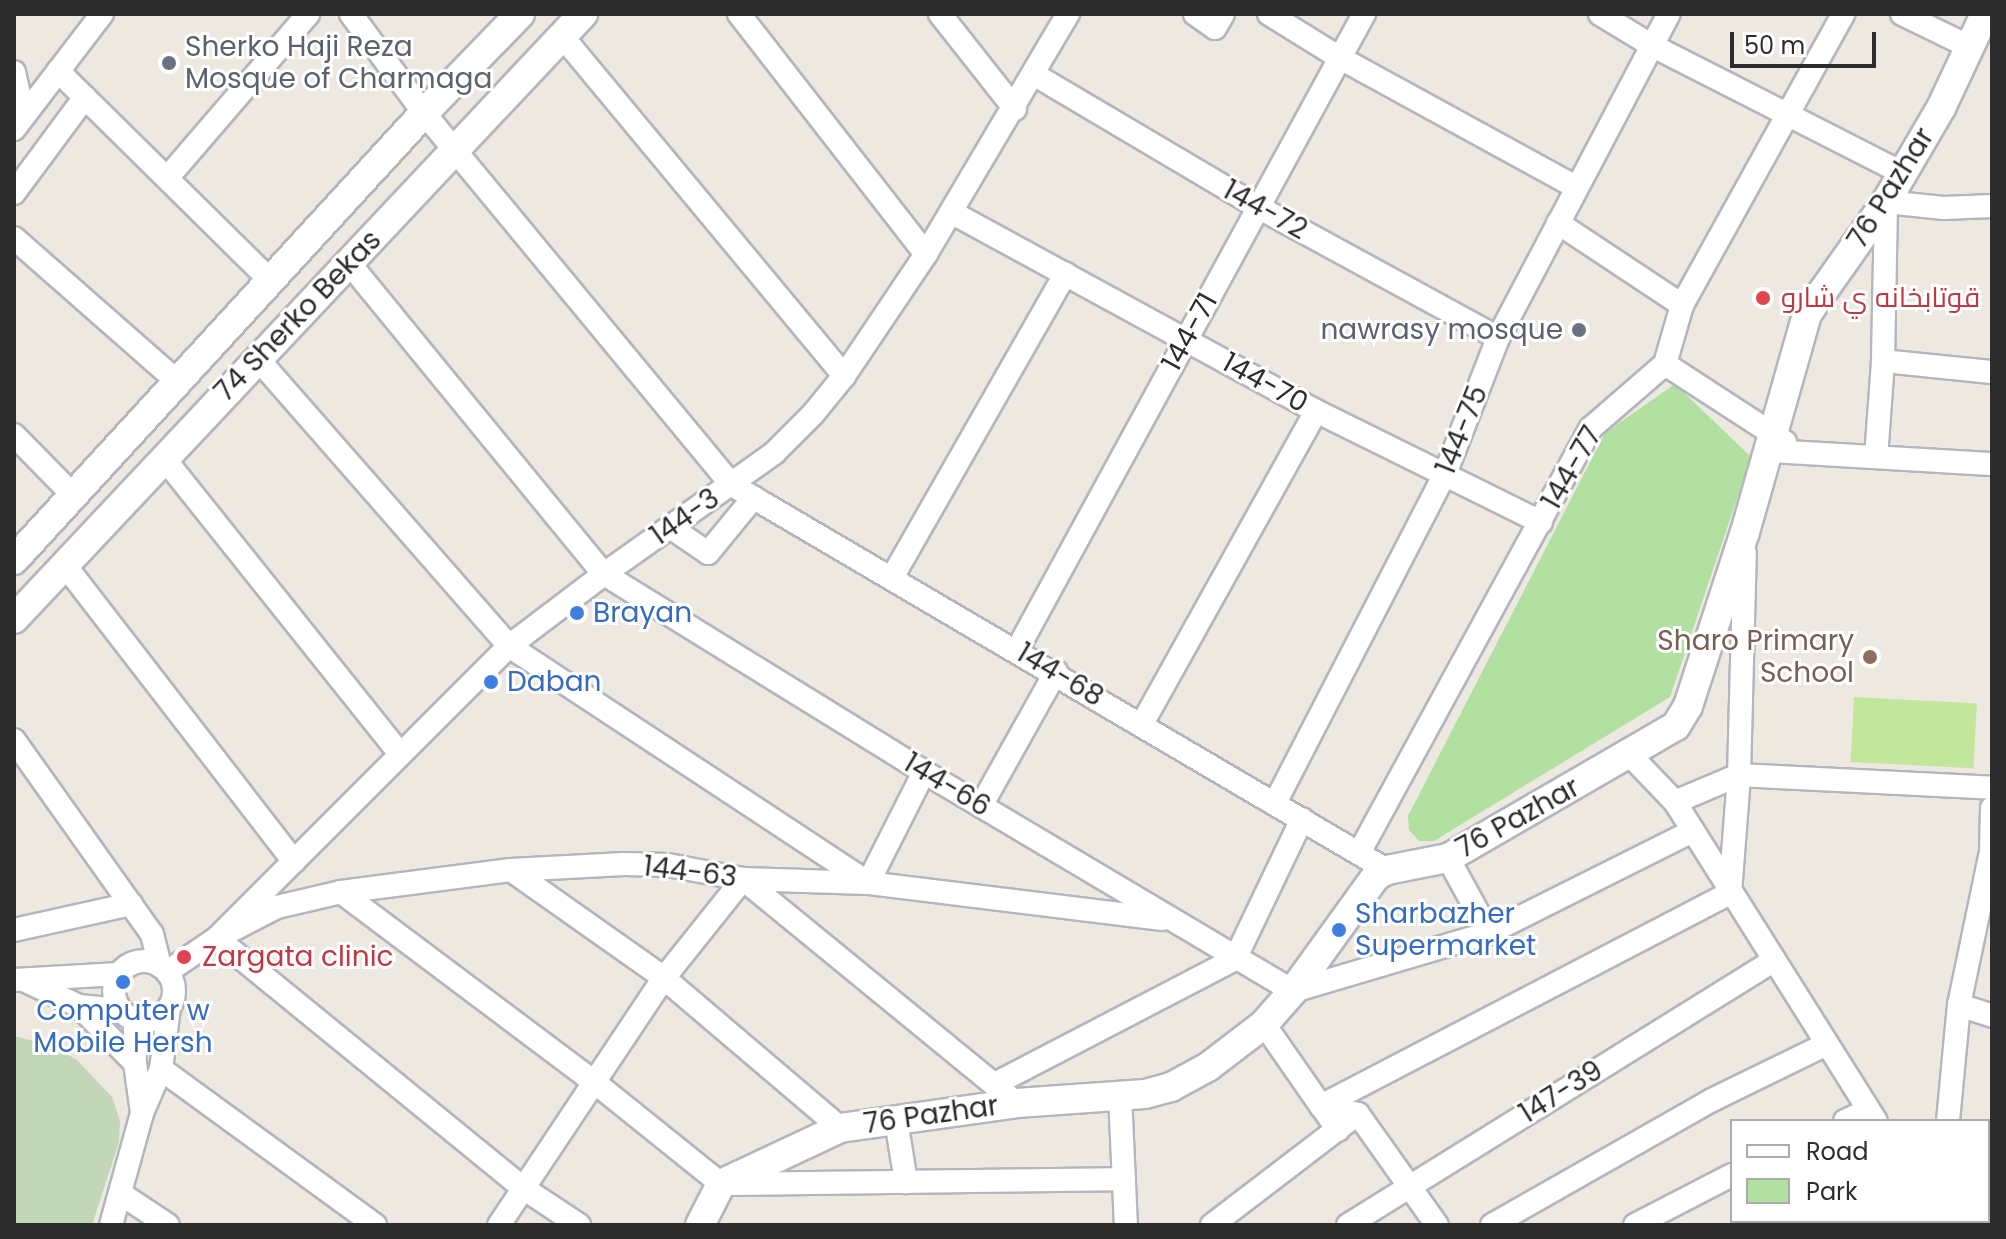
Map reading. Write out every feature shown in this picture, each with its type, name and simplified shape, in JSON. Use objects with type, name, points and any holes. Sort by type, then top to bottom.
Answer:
[{"type":"street","points":[[19,122],[102,14]]},
{"type":"street","points":[[168,177],[308,14]]},
{"type":"street","points":[[351,14],[424,113],[732,485]]},
{"type":"street","name":"74 Sherko Bekas","points":[[14,560],[424,113],[520,14]]},
{"type":"street","name":"74 Sherko Bekas","points":[[14,619],[163,457],[583,14]]},
{"type":"street","points":[[739,14],[926,254]]},
{"type":"street","points":[[940,14],[1015,109]]},
{"type":"street","name":"144-3","points":[[168,984],[509,646],[774,453],[813,414],[844,376],[926,254],[1015,109],[1068,14]]},
{"type":"street","points":[[1195,14],[1219,21]]},
{"type":"street","points":[[1269,14],[1340,58],[1576,187]]},
{"type":"street","name":"144-71","points":[[1017,650],[1364,14]]},
{"type":"street","points":[[1600,14],[1651,45],[1902,173]]},
{"type":"street","name":"144-75","points":[[1275,803],[1445,474],[1498,338],[1669,14]]},
{"type":"street","points":[[1843,14],[1682,305],[1665,364],[1772,443],[1802,453],[1992,464]]},
{"type":"street","points":[[1902,14],[1970,47]]},
{"type":"street","name":"76 Pazhar","points":[[721,1184],[840,1128],[1017,1103],[1120,1095],[1171,1087],[1208,1067],[1264,1024],[1293,991],[1364,889],[1387,870],[1448,858],[1669,732],[1688,706],[1745,532],[1807,314],[1886,202],[1941,108],[1985,14]]},
{"type":"street","points":[[562,36],[844,376]]},
{"type":"street","points":[[58,71],[272,282]]},
{"type":"street","points":[[14,72],[19,122]]},
{"type":"street","name":"144-72","points":[[1035,75],[1258,207],[1498,338]]},
{"type":"street","points":[[14,193],[85,97]]},
{"type":"street","points":[[1876,457],[1883,361],[1886,202],[1944,208],[1992,206]]},
{"type":"street","name":"144-70","points":[[951,212],[1316,411],[1541,522]]},
{"type":"street","points":[[1558,223],[1682,305]]},
{"type":"street","points":[[14,238],[179,383]]},
{"type":"street","name":"144-66","points":[[349,263],[604,574],[924,772],[1293,991]]},
{"type":"street","points":[[893,576],[1065,274]]},
{"type":"street","points":[[257,358],[509,646],[868,883],[924,772]]},
{"type":"street","points":[[1883,361],[1992,372]]},
{"type":"street","name":"144-77","points":[[1359,853],[1591,428],[1665,364]]},
{"type":"street","points":[[1142,724],[1316,411]]},
{"type":"street","points":[[14,435],[74,496]]},
{"type":"street","points":[[163,457],[399,753]]},
{"type":"street","name":"144-68","points":[[732,485],[893,576],[1387,870]]},
{"type":"street","points":[[670,527],[708,553],[754,497]]},
{"type":"street","points":[[1730,893],[1739,775],[1745,532]]},
{"type":"street","points":[[64,564],[294,862]]},
{"type":"street","points":[[981,806],[1056,672]]},
{"type":"street","points":[[14,740],[152,934],[168,984],[161,1069],[142,1113],[111,1225]]},
{"type":"street","points":[[1630,755],[1675,802],[1872,1116]]},
{"type":"street","points":[[1675,802],[1739,775],[1992,788]]},
{"type":"street","points":[[1948,1119],[1959,1005],[1991,852],[1992,808]]},
{"type":"street","points":[[995,1084],[1235,959],[1302,819]]},
{"type":"street","points":[[1293,991],[1489,933],[1693,831]]},
{"type":"street","points":[[1448,858],[1489,933]]},
{"type":"street","name":"144-63","points":[[214,941],[277,907],[341,892],[511,870],[668,865],[743,879],[868,883],[1171,920]]},
{"type":"street","points":[[511,870],[664,978],[840,1128]]},
{"type":"street","points":[[499,1225],[664,978],[743,879],[1017,1103]]},
{"type":"street","points":[[341,892],[593,1081],[721,1184],[1124,1179]]},
{"type":"street","points":[[1212,1225],[1340,1111],[1730,893]]},
{"type":"street","points":[[14,930],[131,904]]},
{"type":"street","points":[[214,941],[523,1188],[579,1225]]},
{"type":"street","points":[[142,1113],[128,1015],[113,992],[119,974],[133,963],[142,961],[168,984]]},
{"type":"street","name":"147-39","points":[[1348,1225],[1773,961]]},
{"type":"street","points":[[19,980],[119,974]]},
{"type":"street","points":[[19,980],[79,1006],[154,1019],[168,984]]},
{"type":"street","points":[[1959,1005],[1992,1016]]},
{"type":"street","points":[[79,1006],[135,1063]]},
{"type":"street","points":[[1264,1024],[1410,1186],[1437,1225]]},
{"type":"street","points":[[1492,1225],[1712,1100],[1827,1044]]},
{"type":"street","points":[[161,1069],[375,1225]]},
{"type":"street","points":[[1120,1095],[1126,1225]]},
{"type":"street","points":[[896,1120],[906,1182]]},
{"type":"street","points":[[1635,1225],[1730,1176]]},
{"type":"street","points":[[700,1225],[721,1184]]},
{"type":"street","points":[[121,1194],[168,1225]]},
{"type":"green space","points":[[1675,384],[1751,457],[1670,697],[1434,841],[1419,841],[1409,830],[1408,816],[1605,433]]},
{"type":"green space","points":[[1854,697],[1977,703],[1973,768],[1851,762]]},
{"type":"green space","points":[[14,1036],[53,1046],[77,1060],[112,1097],[120,1121],[119,1142],[92,1225],[14,1225]]},
{"type":"place","name":"Sherko Haji Reza Mosque of Charmaga","points":[[169,63]]},
{"type":"place","name":"قوتابخانه ي شارو","points":[[1763,298]]},
{"type":"place","name":"nawrasy mosque","points":[[1579,330]]},
{"type":"place","name":"Brayan","points":[[577,613]]},
{"type":"place","name":"Sharo Primary School","points":[[1870,657]]},
{"type":"place","name":"Daban","points":[[491,682]]},
{"type":"place","name":"Sharbazher Supermarket","points":[[1339,930]]},
{"type":"place","name":"Zargata clinic","points":[[184,957]]},
{"type":"place","name":"Computer w Mobile Hersh","points":[[123,982]]}]
